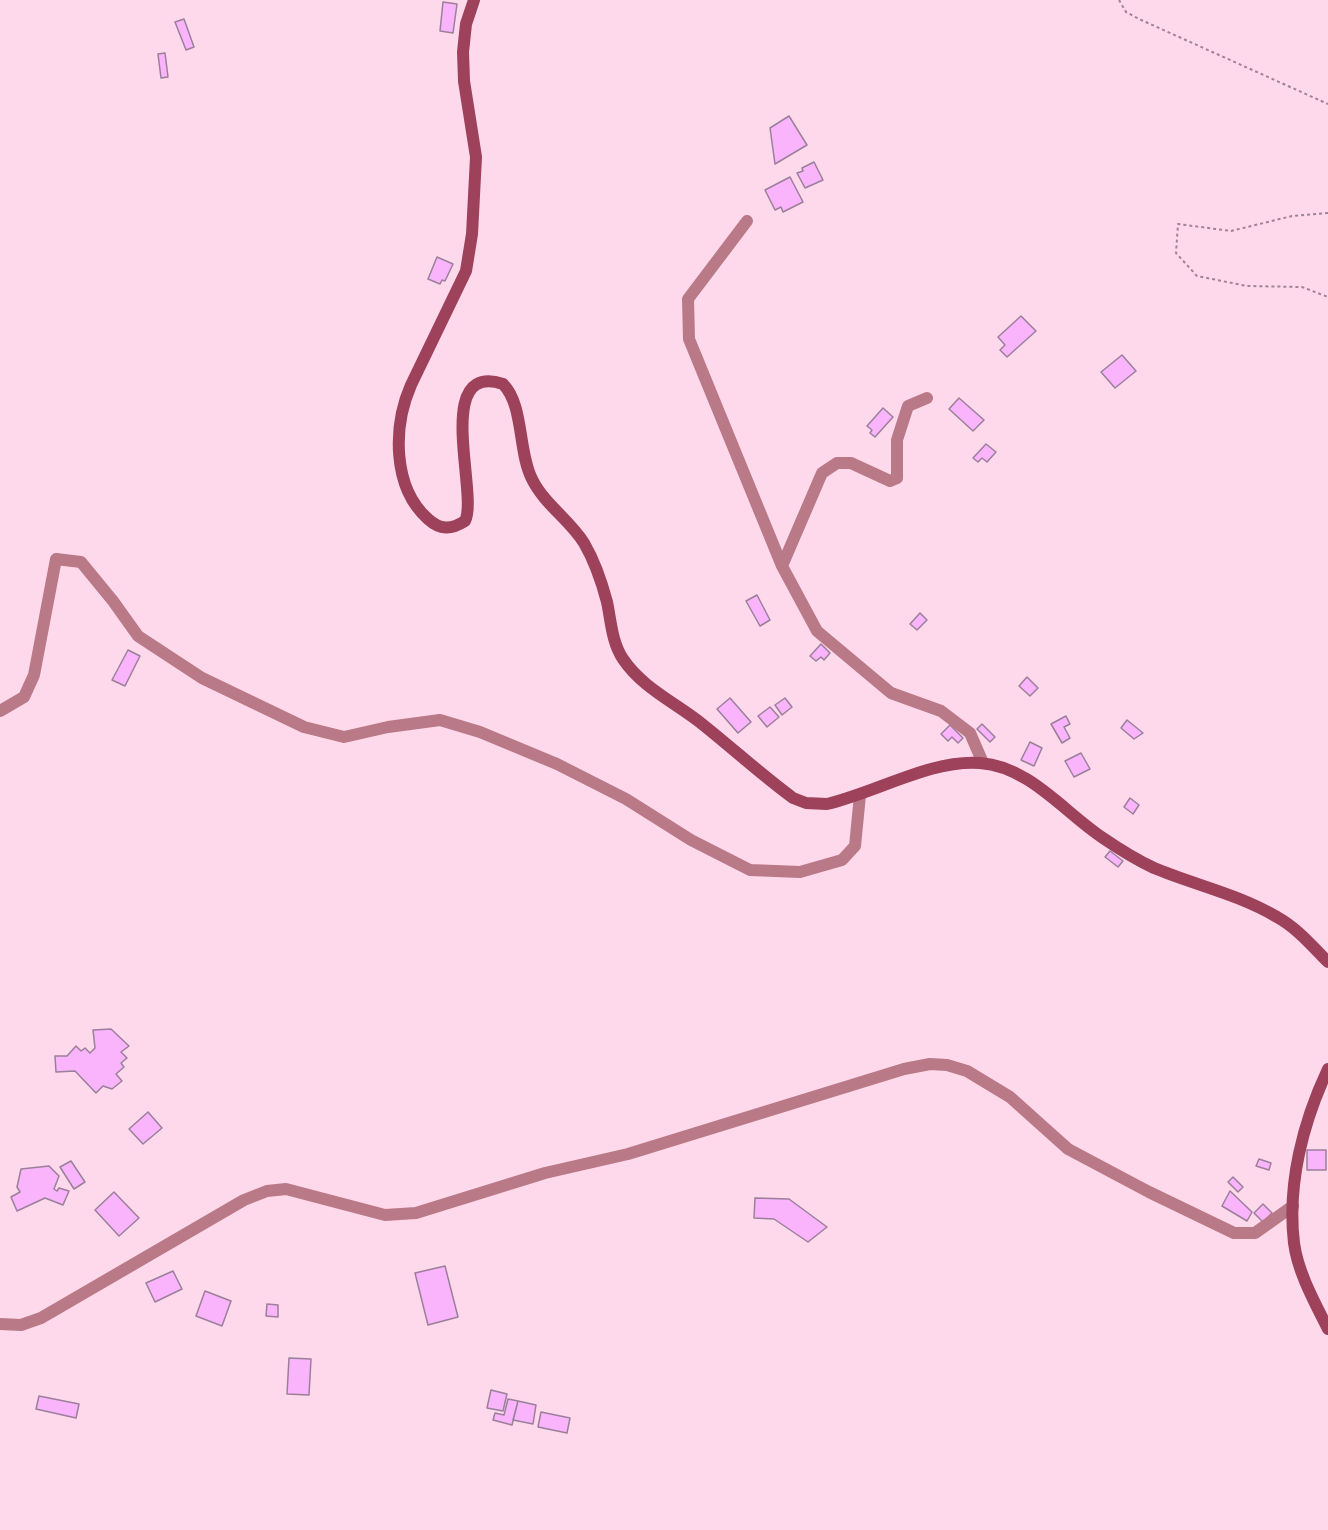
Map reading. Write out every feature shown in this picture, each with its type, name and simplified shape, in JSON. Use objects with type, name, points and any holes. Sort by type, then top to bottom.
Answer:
[{"type":"main road","points":[[474,0],[466,24],[464,52],[464,81],[476,157],[472,234],[466,272],[405,398],[401,417],[400,465],[408,492],[417,507],[434,525],[448,529],[465,521],[468,509],[463,454],[465,404],[470,391],[481,382],[503,384],[516,410],[522,446],[532,479],[582,541],[591,557],[606,601],[612,632],[622,658],[647,685],[700,723],[793,798],[816,805],[860,795],[959,762],[998,766],[1046,792],[1102,837],[1154,867],[1241,898],[1278,917],[1328,962]]},
{"type":"main road","points":[[1328,1069],[1308,1118],[1298,1162],[1293,1206],[1296,1253],[1315,1303],[1328,1329]]},
{"type":"street","points":[[747,221],[688,299],[689,339],[782,566],[817,631],[891,693],[941,711],[970,734],[983,763]]},
{"type":"street","points":[[782,566],[822,473],[837,463],[850,463],[890,481],[897,478],[897,440],[908,406],[927,398]]},
{"type":"street","points":[[0,711],[24,697],[34,675],[56,560],[81,562],[138,636],[202,678],[304,727],[344,737],[388,727],[440,720],[480,732],[557,764],[626,799],[691,840],[750,870],[800,872],[842,860],[855,846],[860,795]]},
{"type":"street","points":[[0,1324],[21,1325],[41,1318],[244,1200],[267,1191],[286,1189],[385,1215],[416,1213],[545,1173],[628,1155],[894,1072],[930,1064],[947,1065],[967,1071],[1010,1097],[1068,1149],[1234,1233],[1255,1233],[1293,1206]]},
{"type":"path","points":[[1119,0],[1126,12],[1138,19],[1328,104]]},
{"type":"path","points":[[1328,213],[1292,216],[1231,231],[1179,224],[1176,253],[1197,276],[1247,286],[1302,287],[1328,297]]},
{"type":"building","points":[[443,2],[457,4],[453,33],[440,31]]},
{"type":"building","points":[[184,19],[194,47],[186,50],[175,22]]},
{"type":"building","points":[[165,53],[168,77],[161,78],[158,54]]},
{"type":"building","points":[[789,116],[807,145],[775,164],[770,128]]},
{"type":"building","points":[[814,162],[823,180],[805,188],[797,173]]},
{"type":"building","points":[[790,177],[803,202],[783,212],[781,207],[775,210],[765,190]]},
{"type":"building","points":[[437,257],[453,264],[445,281],[442,280],[440,284],[428,279]]},
{"type":"building","points":[[1021,316],[1036,331],[1007,357],[1000,350],[1005,345],[998,337]]},
{"type":"building","points":[[1122,355],[1136,371],[1115,388],[1101,372]]},
{"type":"building","points":[[959,398],[984,420],[973,431],[949,409]]},
{"type":"building","points":[[883,408],[893,417],[875,437],[867,426]]},
{"type":"building","points":[[986,444],[996,452],[987,462],[982,458],[978,462],[973,458]]},
{"type":"building","points":[[757,595],[770,620],[760,626],[746,601]]},
{"type":"building","points":[[920,613],[927,620],[917,630],[910,624]]},
{"type":"building","points":[[821,644],[830,653],[824,660],[821,657],[816,661],[810,656]]},
{"type":"building","points":[[128,650],[140,656],[125,686],[112,680]]},
{"type":"building","points":[[1027,677],[1038,688],[1030,696],[1019,686]]},
{"type":"building","points":[[730,698],[751,722],[738,733],[717,709]]},
{"type":"building","points":[[785,698],[792,707],[782,715],[775,705]]},
{"type":"building","points":[[770,707],[779,717],[767,727],[758,716]]},
{"type":"building","points":[[1066,716],[1070,724],[1064,727],[1070,738],[1062,743],[1051,724]]},
{"type":"building","points":[[1127,720],[1143,733],[1134,739],[1121,728]]},
{"type":"building","points":[[982,724],[995,737],[990,742],[977,729]]},
{"type":"building","points":[[950,725],[963,738],[958,743],[952,737],[948,741],[941,734]]},
{"type":"building","points":[[1030,742],[1042,748],[1034,766],[1021,760]]},
{"type":"building","points":[[1081,753],[1090,769],[1074,777],[1065,761]]},
{"type":"building","points":[[1130,798],[1139,805],[1133,814],[1124,807]]},
{"type":"building","points":[[1110,851],[1123,861],[1118,867],[1105,857]]},
{"type":"building","points":[[111,1029],[129,1046],[121,1052],[127,1058],[121,1063],[124,1067],[116,1074],[122,1081],[112,1089],[103,1086],[96,1093],[75,1071],[56,1072],[55,1056],[67,1056],[76,1046],[81,1051],[85,1048],[90,1053],[95,1048],[93,1030]]},
{"type":"building","points":[[148,1112],[162,1128],[143,1144],[129,1129]]},
{"type":"building","points":[[1307,1150],[1326,1150],[1326,1170],[1307,1170]]},
{"type":"building","points":[[1259,1159],[1271,1163],[1269,1170],[1256,1166]]},
{"type":"building","points":[[71,1161],[85,1182],[74,1189],[60,1167]]},
{"type":"building","points":[[49,1166],[59,1176],[54,1189],[69,1191],[63,1205],[45,1198],[17,1211],[11,1197],[20,1192],[17,1187],[21,1169]]},
{"type":"building","points":[[1233,1177],[1243,1187],[1238,1192],[1228,1182]]},
{"type":"building","points":[[1230,1191],[1252,1212],[1247,1221],[1222,1206]]},
{"type":"building","points":[[114,1192],[139,1218],[119,1236],[95,1210]]},
{"type":"building","points":[[755,1198],[789,1199],[827,1227],[808,1242],[774,1219],[754,1218]]},
{"type":"building","points":[[1263,1204],[1272,1213],[1263,1222],[1254,1213]]},
{"type":"building","points":[[445,1266],[458,1317],[428,1325],[415,1273]]},
{"type":"building","points":[[173,1271],[182,1289],[155,1302],[146,1283]]},
{"type":"building","points":[[205,1291],[231,1301],[222,1326],[196,1316]]},
{"type":"building","points":[[267,1304],[278,1305],[278,1317],[266,1316]]},
{"type":"building","points":[[289,1358],[311,1359],[309,1395],[287,1394]]},
{"type":"building","points":[[491,1390],[507,1394],[503,1411],[487,1408]]},
{"type":"building","points":[[39,1396],[79,1404],[76,1418],[36,1409]]},
{"type":"building","points":[[508,1399],[518,1401],[512,1425],[493,1420],[495,1413],[504,1415]]},
{"type":"building","points":[[518,1401],[536,1405],[533,1424],[513,1420]]},
{"type":"building","points":[[541,1412],[570,1418],[567,1433],[538,1427]]}]
